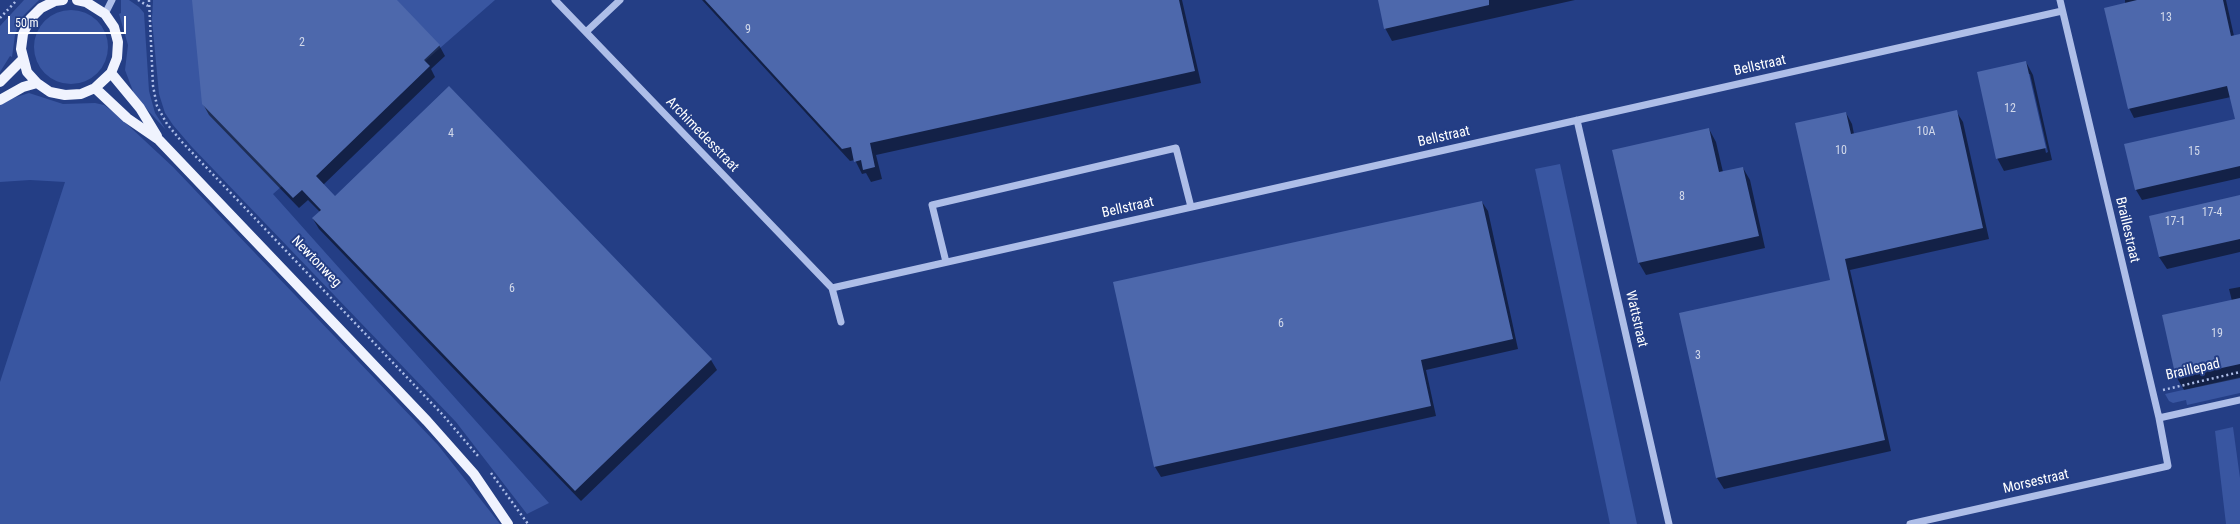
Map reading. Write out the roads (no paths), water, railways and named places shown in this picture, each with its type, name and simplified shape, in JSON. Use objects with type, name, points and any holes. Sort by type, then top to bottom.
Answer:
[{"type":"main road","points":[[63,0],[55,1],[41,8],[30,19],[23,34],[21,49],[28,72],[37,83],[50,92],[65,96],[81,94],[95,88],[111,73],[117,58],[118,42],[114,28],[105,14],[83,1]]},
{"type":"main road","points":[[0,82],[23,59]]},
{"type":"main road","name":"Newtonweg","points":[[111,73],[140,108],[159,140]]},
{"type":"main road","points":[[0,100],[23,87],[37,83]]},
{"type":"main road","name":"Newtonweg","points":[[95,88],[128,118],[159,140],[427,421],[474,474],[508,524]]},
{"type":"street","points":[[105,14],[112,0]]},
{"type":"street","name":"Archimedesstraat","points":[[555,0],[832,288]]},
{"type":"street","points":[[586,32],[620,0]]},
{"type":"street","name":"Braillestraat","points":[[2060,0],[2159,418],[2168,466]]},
{"type":"street","name":"Bellstraat","points":[[832,288],[2062,11]]},
{"type":"street","name":"Wattstraat","points":[[1577,120],[1669,524]]},
{"type":"street","points":[[946,262],[932,205],[1176,148],[1191,207]]},
{"type":"street","points":[[832,288],[841,322]]},
{"type":"street","points":[[2159,418],[2240,400]]},
{"type":"street","name":"Morsestraat","points":[[1910,524],[2168,466]]}]
